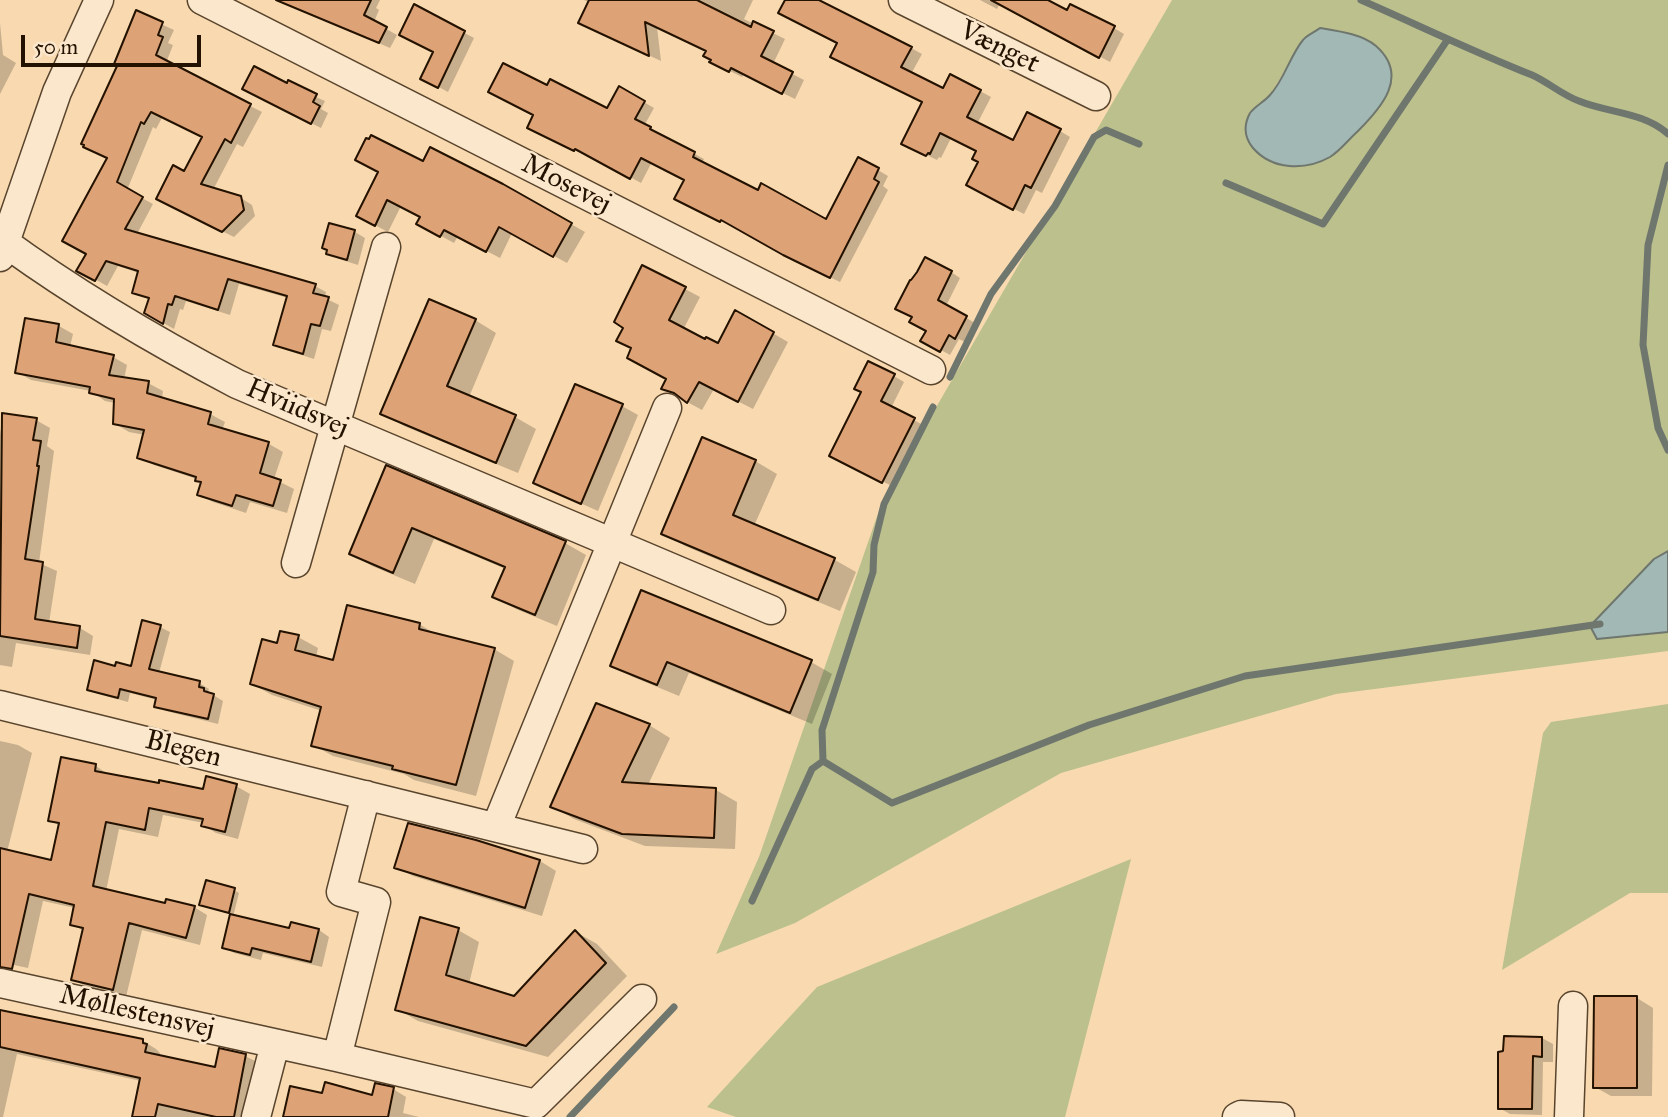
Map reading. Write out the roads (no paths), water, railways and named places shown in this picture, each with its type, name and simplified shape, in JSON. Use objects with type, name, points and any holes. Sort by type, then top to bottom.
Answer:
[{"type":"street","points":[[1,246],[57,92],[99,0]]},
{"type":"street","name":"Mosevej","points":[[202,0],[931,370]]},
{"type":"street","name":"Vænget","points":[[903,0],[1096,96]]},
{"type":"street","name":"Hviidsvej","points":[[1,246],[172,350],[237,384],[771,610]]},
{"type":"street","points":[[296,564],[386,247]]},
{"type":"street","points":[[496,827],[667,408]]},
{"type":"street","name":"Blegen","points":[[0,705],[583,849]]},
{"type":"street","points":[[337,1057],[376,902],[341,892],[366,795]]},
{"type":"street","name":"Møllestensvej","points":[[0,983],[536,1104],[642,999]]},
{"type":"street","points":[[1569,1117],[1573,1006]]},
{"type":"street","points":[[256,1117],[275,1044]]},
{"type":"street","points":[[1237,1117],[1280,1117]]},
{"type":"water","points":[[1320,28],[1357,36],[1376,46],[1386,57],[1391,69],[1388,91],[1367,122],[1330,157],[1300,166],[1270,161],[1253,148],[1248,140],[1246,122],[1250,113],[1275,89],[1303,40]]},
{"type":"water","points":[[1668,551],[1668,632],[1597,639],[1590,626],[1654,559]]},
{"type":"waterway","points":[[1361,0],[1532,75],[1573,98],[1648,121],[1668,134]]},
{"type":"waterway","points":[[1226,183],[1323,224],[1448,39]]},
{"type":"waterway","points":[[950,377],[991,294],[1055,206],[1094,137],[1106,130],[1139,144]]},
{"type":"waterway","points":[[1668,165],[1648,245],[1643,345],[1658,428],[1668,450]]},
{"type":"waterway","points":[[933,407],[884,504],[874,545],[873,572],[822,730],[823,761],[892,803],[1089,725],[1245,676],[1600,624]]},
{"type":"waterway","points":[[752,901],[812,769],[823,761]]},
{"type":"waterway","points":[[570,1117],[674,1007]]}]
